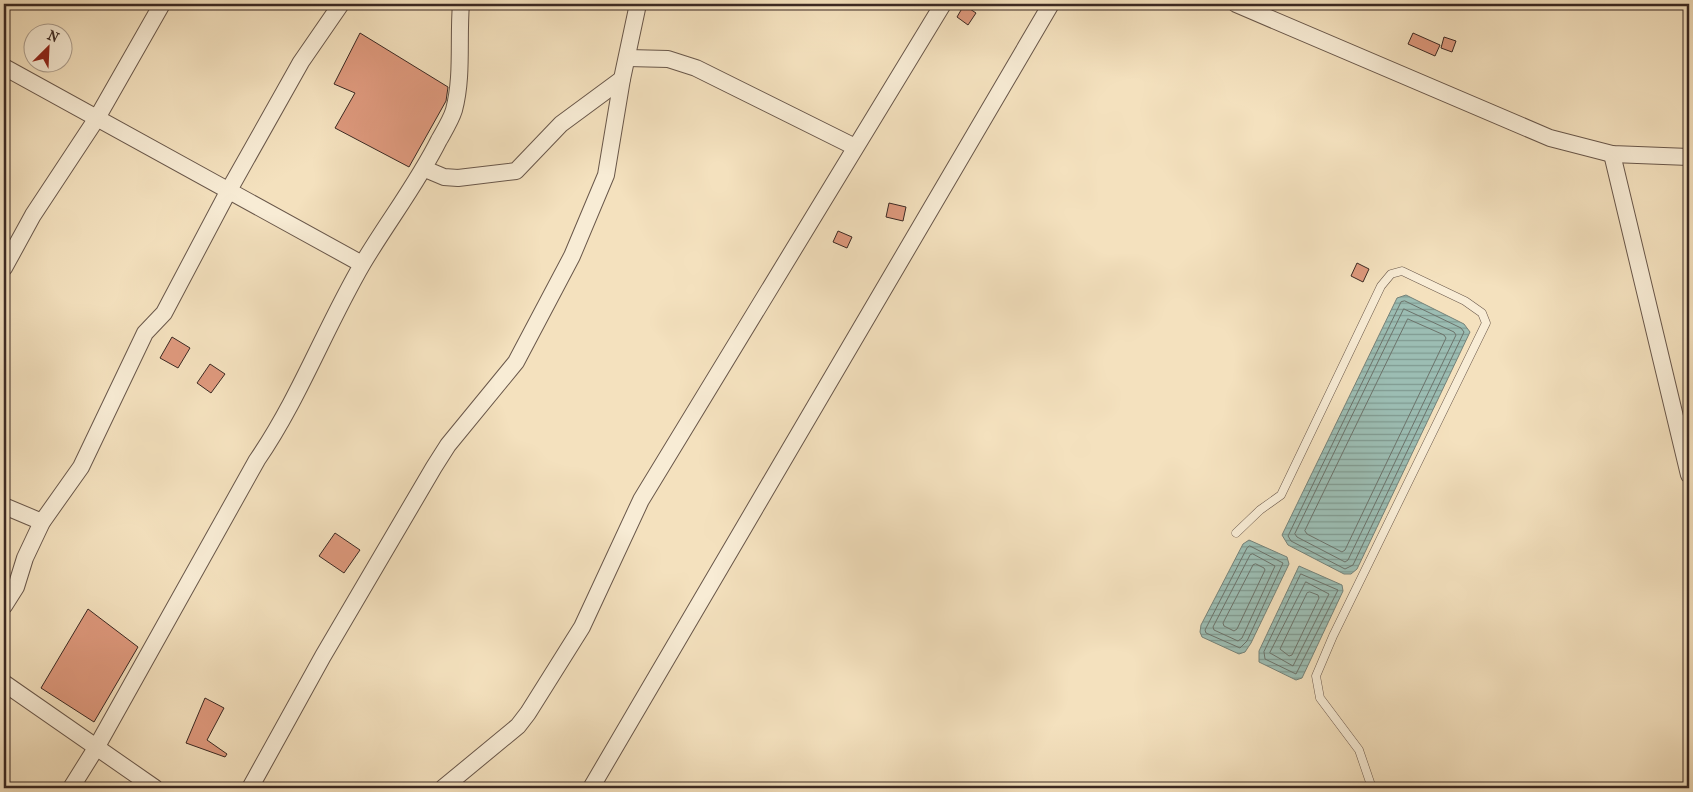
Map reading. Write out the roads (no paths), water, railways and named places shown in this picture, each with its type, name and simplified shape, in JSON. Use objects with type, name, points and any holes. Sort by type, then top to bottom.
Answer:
[{"type":"street","points":[[4,268],[33,215],[97,118],[162,4]]},
{"type":"street","points":[[4,606],[16,587],[25,558],[42,522],[82,467],[145,334],[164,313],[229,190],[301,62],[341,4]]},
{"type":"street","points":[[72,788],[257,460],[277,431],[340,303],[362,264],[425,169],[454,112],[459,85],[458,37],[462,4]]},
{"type":"street","points":[[250,788],[323,656],[434,467],[448,446],[522,352],[572,256],[606,175],[622,79],[638,4]]},
{"type":"street","points":[[443,788],[518,726],[528,713],[582,627],[641,500],[941,4]]},
{"type":"street","points":[[591,788],[1051,4]]},
{"type":"street","points":[[1236,4],[1550,138],[1612,154],[1689,157]]},
{"type":"street","points":[[628,58],[668,59],[696,68],[855,147]]},
{"type":"street","points":[[4,67],[362,264]]},
{"type":"street","points":[[425,169],[444,177],[458,178],[516,171],[561,124],[622,79]]},
{"type":"street","points":[[1612,154],[1689,475]]},
{"type":"street","points":[[4,506],[42,522]]},
{"type":"street","points":[[4,683],[155,788]]},
{"type":"lane","points":[[1236,533],[1260,510],[1281,495],[1381,286],[1391,274],[1402,271],[1465,301],[1482,313],[1486,323],[1333,636],[1316,676],[1320,698],[1359,750],[1372,788]]},
{"type":"water","points":[[1406,295],[1464,324],[1470,332],[1357,569],[1351,574],[1344,574],[1288,545],[1282,535],[1397,298]]},
{"type":"water","points":[[1249,540],[1287,557],[1289,564],[1251,643],[1245,652],[1239,654],[1202,637],[1200,632],[1201,625],[1243,544]]},
{"type":"water","points":[[1299,566],[1342,585],[1343,591],[1302,678],[1296,680],[1259,662],[1259,651]]}]
